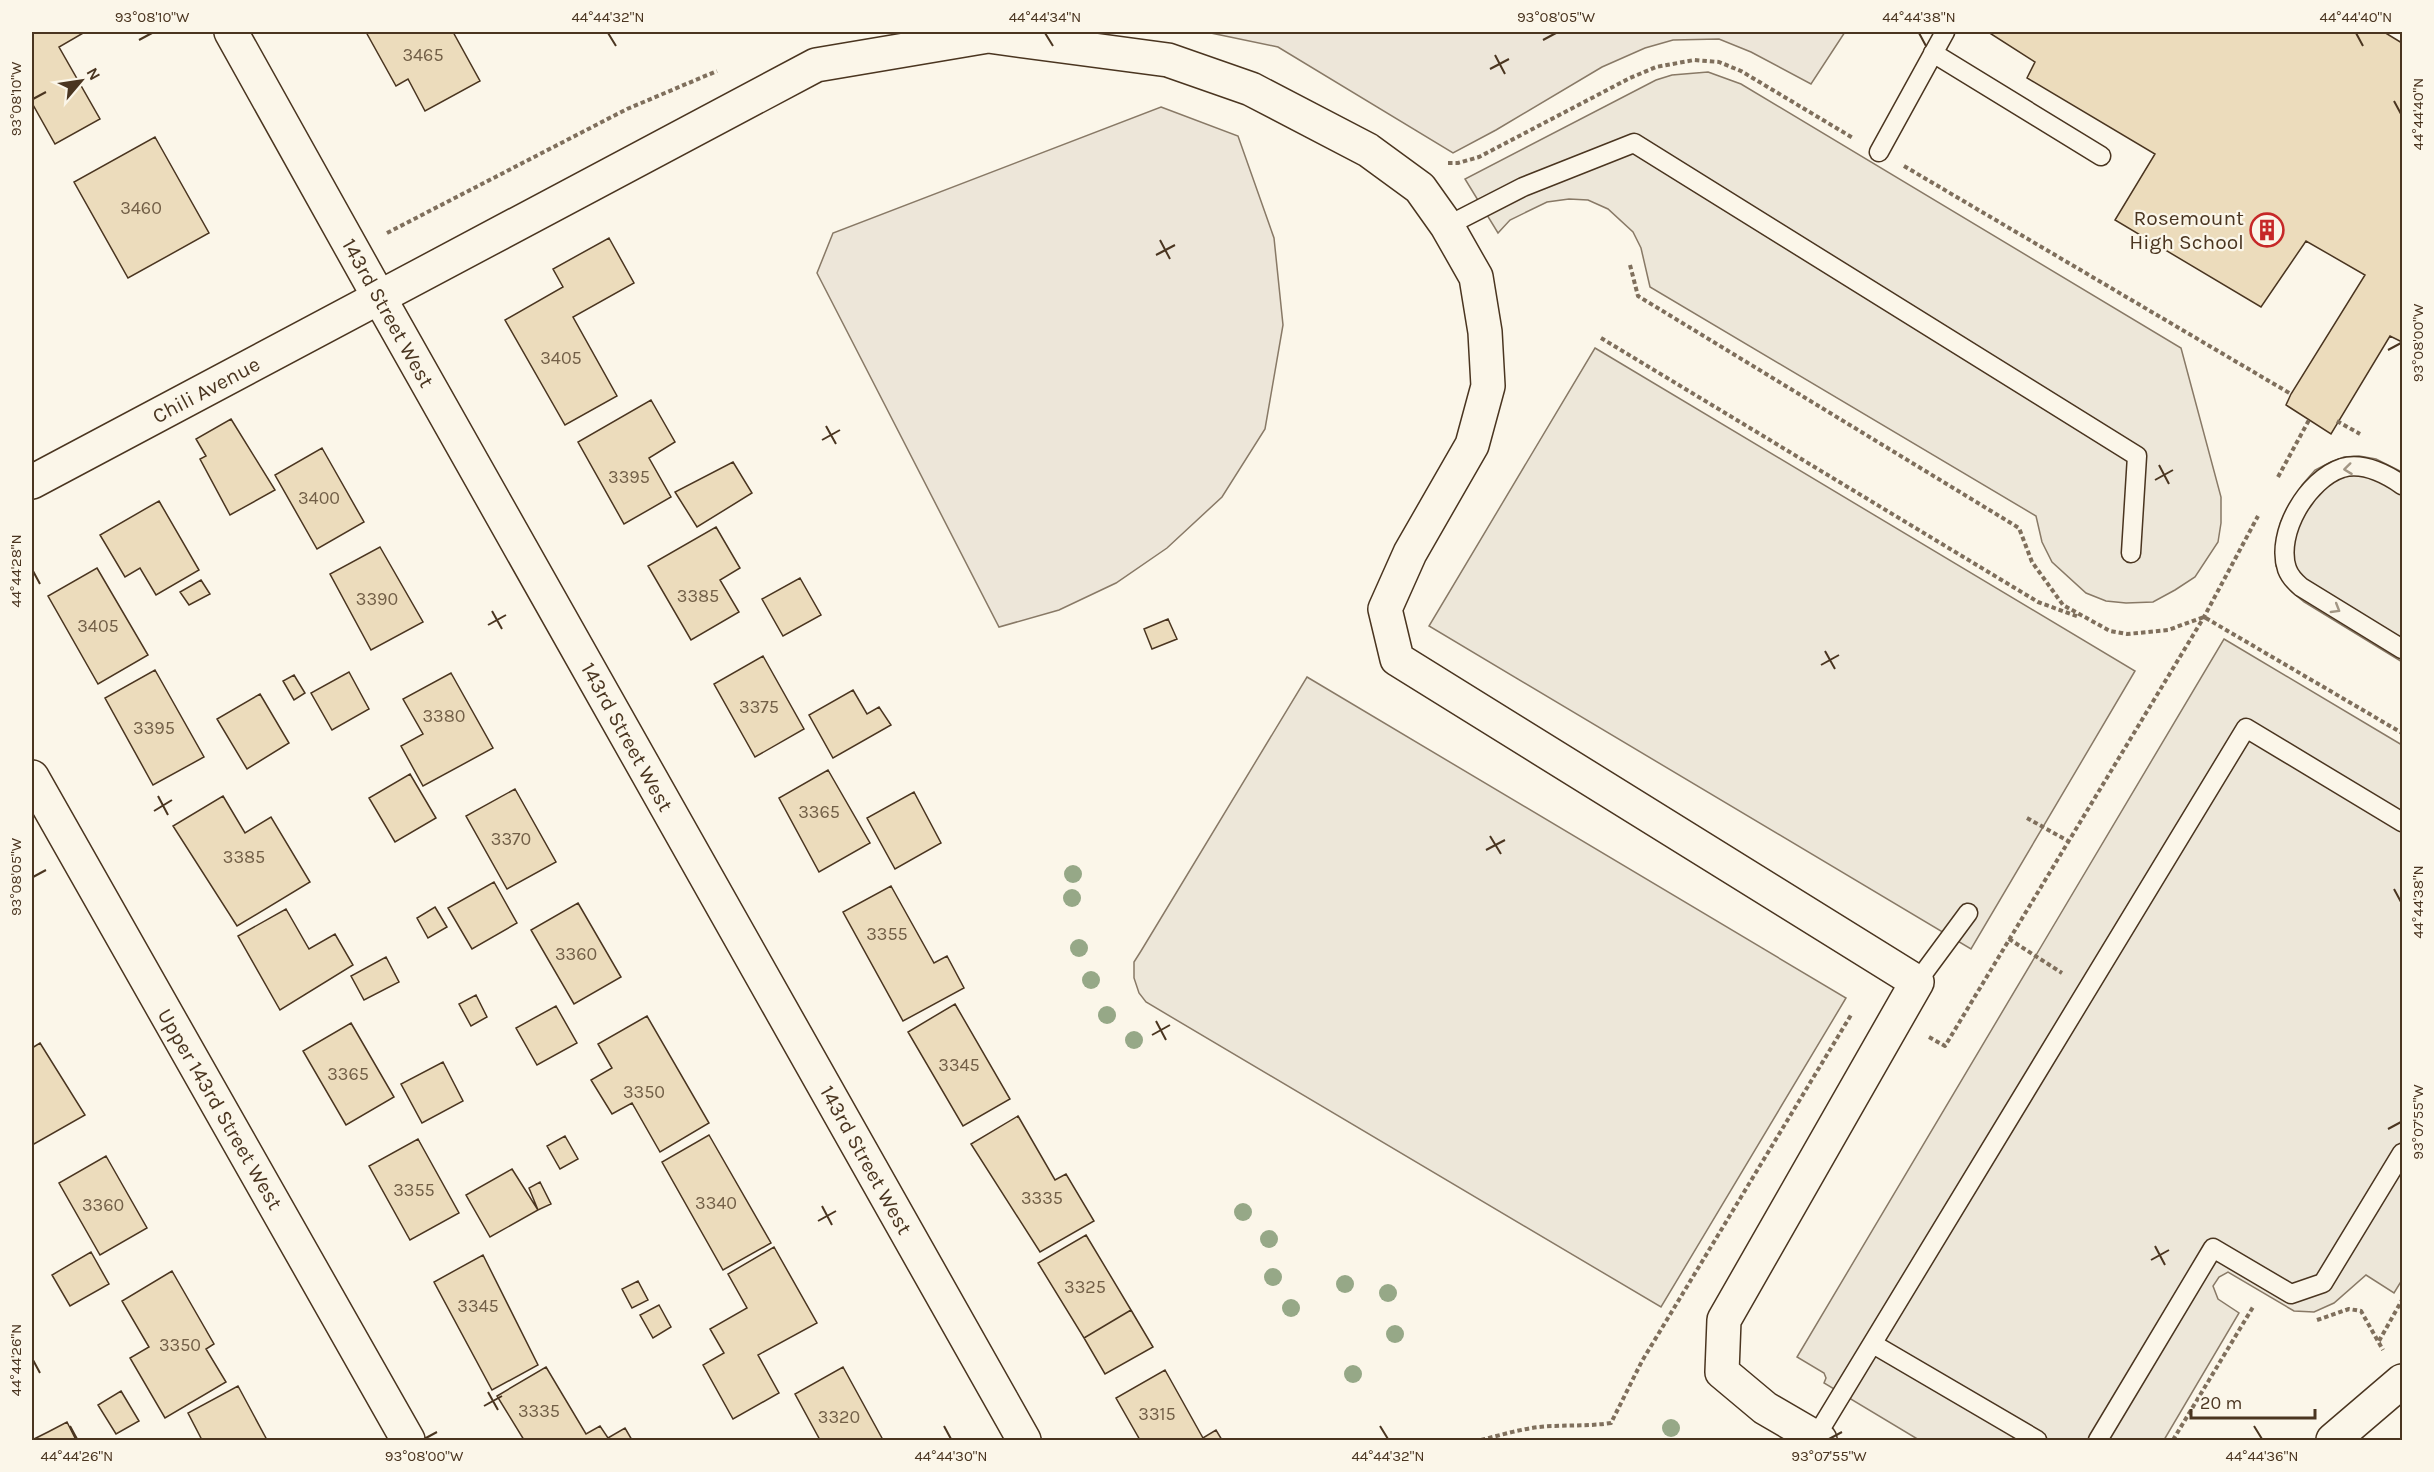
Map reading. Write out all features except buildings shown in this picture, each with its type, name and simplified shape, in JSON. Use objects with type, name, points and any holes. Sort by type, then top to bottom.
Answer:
[{"type":"street","name":"143rd Street West","points":[[231,32],[1024,1440]]},
{"type":"street","name":"Chili Avenue","points":[[32,482],[380,299],[816,65],[988,36],[1168,60],[1251,89],[1368,150],[1420,188],[1447,226],[1476,277],[1485,332],[1488,386],[1472,445],[1410,553],[1385,609],[1397,659],[1917,982]]},
{"type":"street","name":"Upper 143rd Street West","points":[[32,777],[408,1440]]},
{"type":"street","points":[[1818,1439],[1765,1408],[1722,1372],[1724,1320],[1917,982]]},
{"type":"street","points":[[2334,1440],[2394,1368]]},
{"type":"lane","points":[[1879,152],[1945,32]]},
{"type":"lane","points":[[1933,53],[2101,156]]},
{"type":"lane","points":[[1447,226],[1523,187],[1634,143],[2137,456],[2131,553]]},
{"type":"lane","points":[[2403,485],[2378,471],[2366,468],[2344,467],[2327,474],[2300,506],[2289,530],[2285,549],[2287,570],[2301,587],[2403,649]]},
{"type":"lane","points":[[1818,1439],[1873,1344],[2246,728],[2403,822]]},
{"type":"lane","points":[[1917,982],[1968,913]]},
{"type":"lane","points":[[2098,1440],[2213,1248],[2291,1294],[2323,1283],[2403,1153]]},
{"type":"lane","points":[[1873,1344],[2037,1440]]},
{"type":"path","points":[[1441,159],[1446,163],[1458,163],[1479,158],[1630,78],[1656,67],[1694,60],[1719,62],[1741,71],[2291,394]]},
{"type":"path","points":[[378,237],[627,109],[719,71]]},
{"type":"path","points":[[1630,265],[1638,296],[2019,528],[2032,562],[2063,605],[2110,631],[2127,634],[2168,630],[2204,617]]},
{"type":"path","points":[[1601,338],[2038,602],[2088,620]]},
{"type":"path","points":[[2276,481],[2309,420]]},
{"type":"path","points":[[1481,1440],[1521,1430],[1554,1426],[1586,1427],[1611,1423],[1642,1361],[1862,996],[1945,1046],[2204,617],[2260,512]]},
{"type":"path","points":[[2204,617],[2403,733]]},
{"type":"path","points":[[2027,818],[2068,841]]},
{"type":"path","points":[[2009,939],[2088,990]]},
{"type":"path","points":[[2379,1342],[2403,1299]]},
{"type":"path","points":[[2173,1440],[2254,1306],[2263,1310]]},
{"type":"path","points":[[2313,1321],[2349,1309],[2361,1311],[2394,1368]]},
{"type":"shaded area","points":[[1206,32],[1845,32],[1811,84],[1751,52],[1719,39],[1673,40],[1645,48],[1602,67],[1453,153],[1278,47]]},
{"type":"shaded area","points":[[1708,72],[1741,84],[2181,348],[2221,497],[2218,542],[2195,577],[2153,602],[2106,601],[2086,593],[2052,562],[2042,542],[2036,516],[1650,287],[1641,248],[1633,232],[1608,209],[1588,200],[1569,199],[1547,202],[1510,220],[1498,233],[1465,179],[1656,80],[1672,75]]},
{"type":"shaded area","points":[[1161,107],[1238,136],[1274,238],[1283,325],[1265,429],[1222,497],[1167,548],[1116,583],[1059,610],[999,627],[817,273],[833,233]]},
{"type":"shaded area","points":[[1595,348],[2135,671],[1971,949],[1429,626]]},
{"type":"shaded area","points":[[2359,456],[2376,459],[2402,472],[2402,662],[2304,602],[2292,592],[2276,566],[2277,538],[2281,521],[2302,485],[2315,470],[2344,457]]},
{"type":"shaded area","points":[[2224,639],[2402,745],[2402,1280],[2394,1293],[2366,1275],[2334,1303],[2314,1312],[2294,1311],[2228,1272],[2219,1277],[2213,1286],[2218,1299],[2239,1313],[2164,1440],[1919,1440],[1824,1383],[1826,1378],[1824,1373],[1797,1357]]},
{"type":"shaded area","points":[[1307,677],[1846,998],[1661,1307],[1146,1002],[1139,993],[1134,978],[1134,962]]},
{"type":"place","name":"Rosemount High School","points":[[2267,230]]}]
